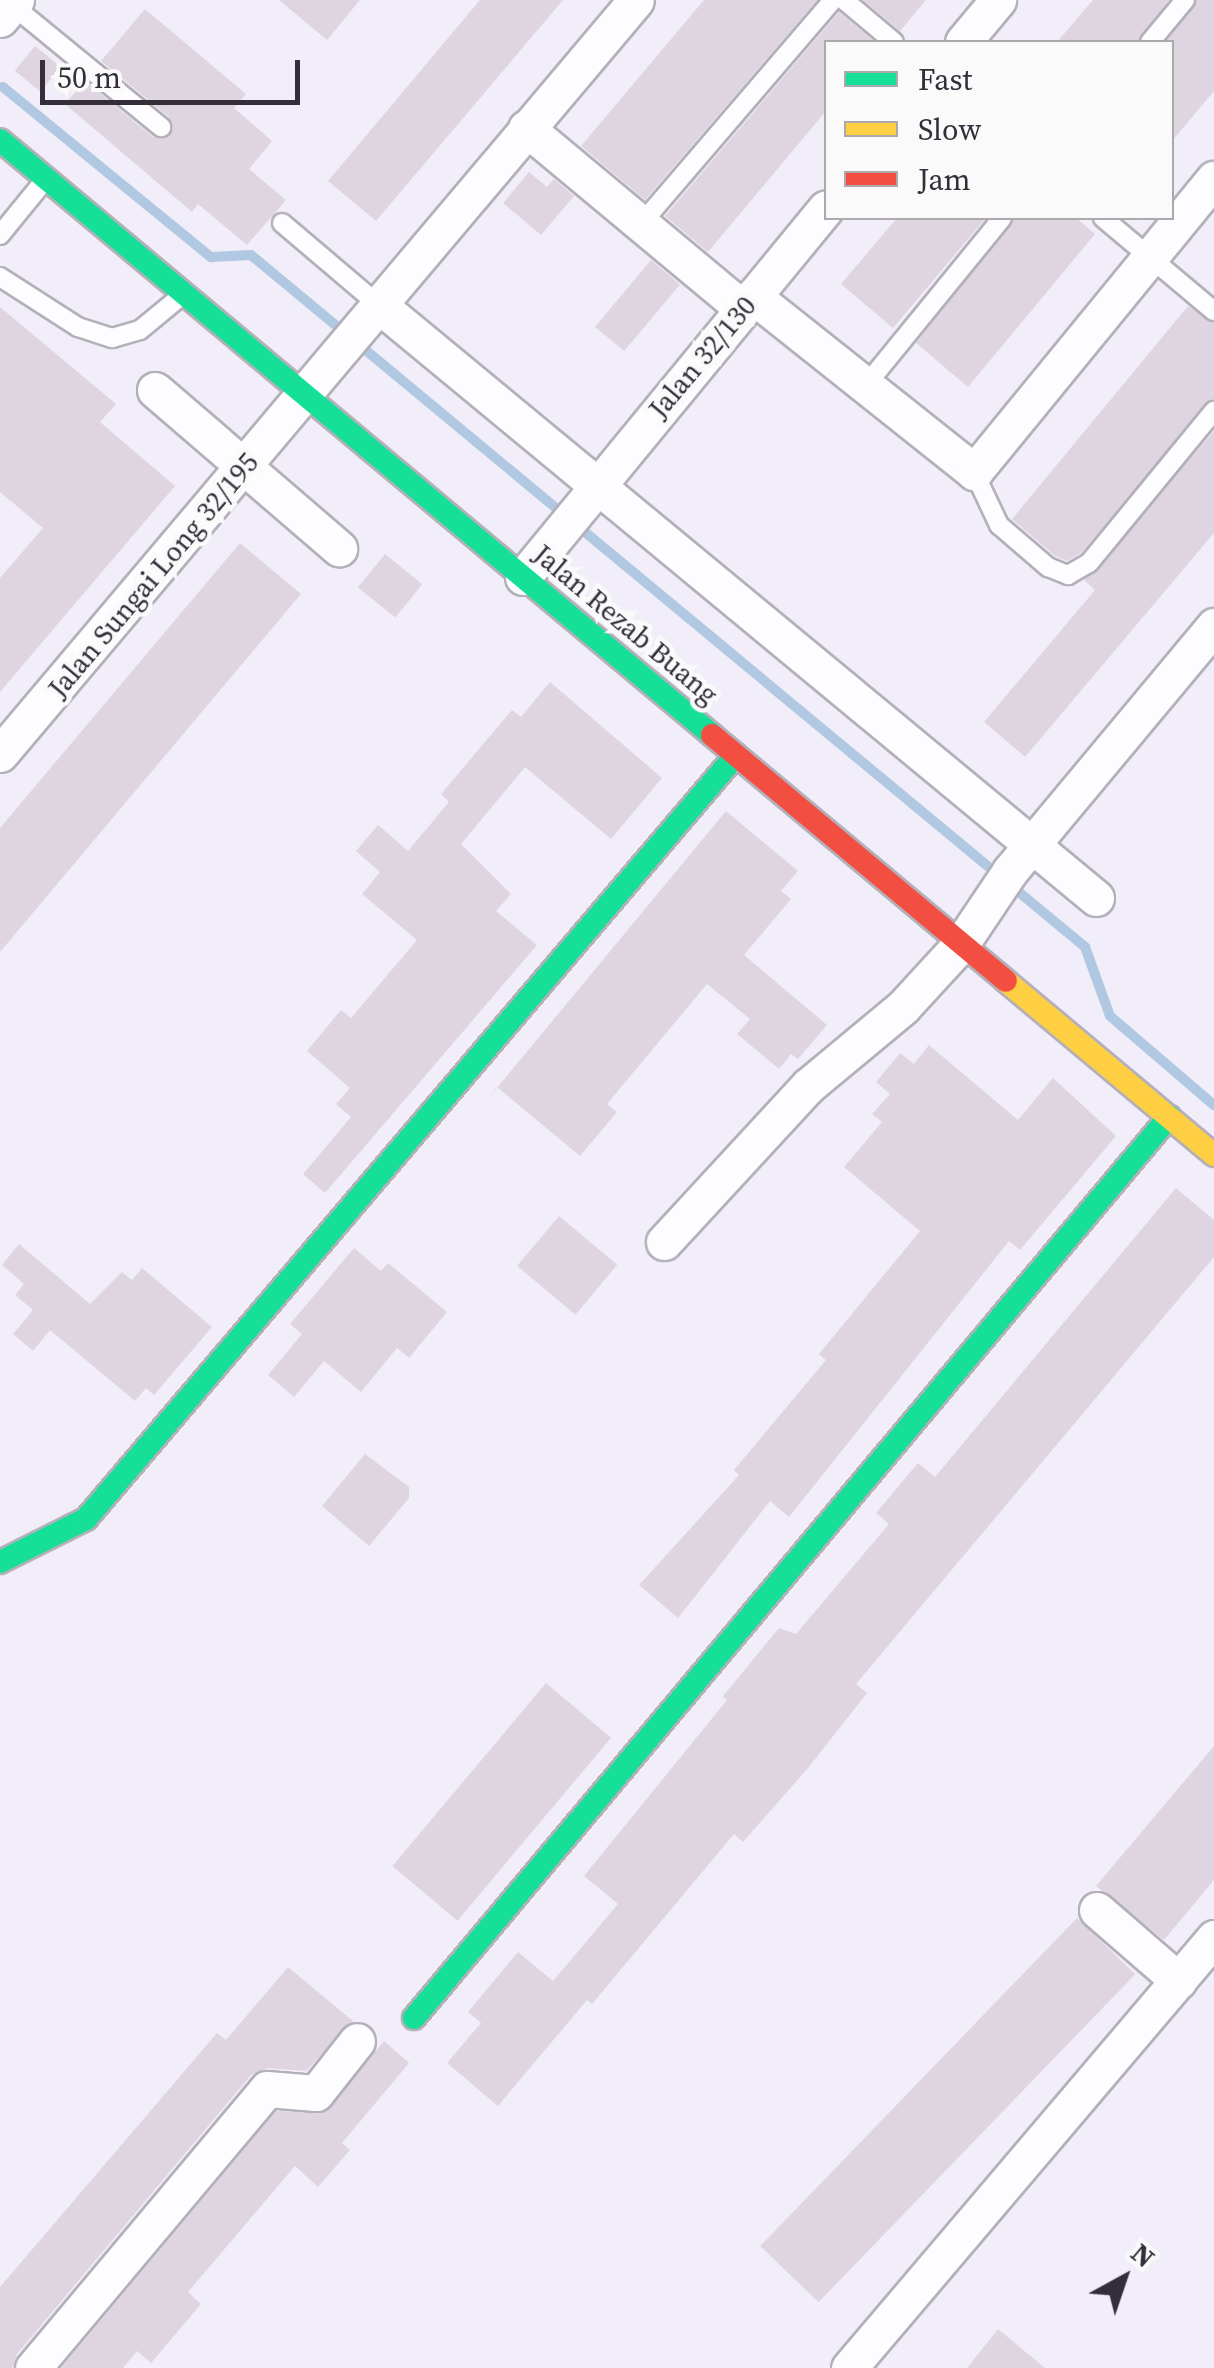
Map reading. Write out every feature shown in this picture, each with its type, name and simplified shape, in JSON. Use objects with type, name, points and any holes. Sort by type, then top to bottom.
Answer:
[{"type":"street","name":"Jalan Sungai Long 32/195","points":[[0,754],[306,396],[636,0]]},
{"type":"street","points":[[965,40],[998,0]]},
{"type":"street","points":[[526,128],[641,224],[866,385],[974,472],[1214,179]]},
{"type":"street","name":"Jalan Rezab Buang","points":[[0,140],[1214,1155]]},
{"type":"street","name":"Jalan 32/130","points":[[523,576],[824,210]]},
{"type":"street","points":[[361,328],[577,506],[1021,858],[1096,898]]},
{"type":"street","points":[[155,390],[339,548]]},
{"type":"street","points":[[664,1242],[808,1086],[904,1008],[961,944],[1021,858],[1214,626]]},
{"type":"street","points":[[0,1562],[86,1519],[736,755]]},
{"type":"street","points":[[414,2018],[1169,1117]]},
{"type":"street","points":[[1097,1910],[1179,1980]]},
{"type":"street","points":[[849,2368],[1214,1938]]},
{"type":"street","points":[[33,2368],[268,2089],[316,2093],[358,2041]]},
{"type":"lane","points":[[641,224],[832,0]]},
{"type":"lane","points":[[844,0],[892,40]]},
{"type":"lane","points":[[1152,40],[1185,0]]},
{"type":"lane","points":[[9,8],[162,127]]},
{"type":"lane","points":[[0,235],[47,178]]},
{"type":"lane","points":[[866,385],[1000,220]]},
{"type":"lane","points":[[1105,220],[1214,311]]},
{"type":"lane","points":[[282,223],[361,328]]},
{"type":"lane","points":[[0,277],[78,326],[112,338],[140,330],[184,294]]},
{"type":"lane","points":[[974,472],[999,525],[1048,567],[1068,575],[1088,564],[1214,412]]},
{"type":"building","points":[[279,0],[360,0],[327,40]]},
{"type":"building","points":[[480,0],[563,0],[376,221],[328,181]]},
{"type":"building","points":[[704,0],[817,0],[645,200],[581,146]]},
{"type":"building","points":[[863,0],[926,0],[900,31]]},
{"type":"building","points":[[1093,0],[1169,0],[1139,40],[1059,40]]},
{"type":"building","points":[[1197,0],[1214,0],[1214,91],[1174,139],[1174,40],[1167,40]]},
{"type":"building","points":[[145,9],[246,94],[234,108],[272,141],[249,169],[286,200],[247,245],[198,204],[192,212],[65,104],[85,81],[153,137],[170,136],[169,117],[101,61]]},
{"type":"building","points":[[839,12],[873,40],[824,40],[824,113],[708,252],[665,216]]},
{"type":"building","points":[[35,46],[61,67],[41,92],[15,71]]},
{"type":"building","points":[[529,172],[547,187],[554,179],[574,196],[541,235],[503,203]]},
{"type":"building","points":[[895,220],[984,220],[893,328],[841,284]]},
{"type":"building","points":[[1012,220],[1078,220],[1095,234],[968,387],[916,343]]},
{"type":"building","points":[[651,260],[680,284],[624,351],[595,327]]},
{"type":"building","points":[[1188,306],[1214,323],[1214,399],[1081,553],[1067,561],[1055,556],[1012,519]]},
{"type":"building","points":[[0,307],[116,404],[100,422],[175,486],[0,692],[0,578],[43,528],[0,492]]},
{"type":"building","points":[[1214,431],[1214,533],[1025,757],[984,722],[1095,590],[1084,580]]},
{"type":"building","points":[[240,543],[301,594],[0,952],[0,828]]},
{"type":"building","points":[[385,554],[422,584],[395,618],[358,587]]},
{"type":"building","points":[[550,682],[662,778],[611,839],[525,767],[461,844],[511,894],[496,911],[537,945],[325,1193],[303,1174],[351,1117],[336,1104],[350,1088],[307,1051],[341,1010],[351,1018],[417,940],[362,894],[380,872],[356,851],[378,825],[408,851],[449,802],[441,794],[512,710],[521,717]]},
{"type":"building","points":[[726,811],[798,871],[781,891],[791,899],[744,955],[827,1025],[798,1059],[791,1054],[779,1069],[737,1034],[750,1019],[707,984],[607,1104],[617,1112],[580,1156],[497,1087]]},
{"type":"building","points":[[929,1045],[1018,1120],[1053,1078],[1116,1136],[1020,1250],[1009,1241],[789,1517],[770,1501],[678,1618],[639,1585],[739,1475],[734,1470],[826,1360],[819,1354],[920,1231],[844,1167],[882,1122],[872,1114],[890,1094],[876,1082],[900,1053],[914,1064]]},
{"type":"building","points":[[1176,1188],[1214,1220],[1214,1257],[856,1684],[867,1693],[808,1768],[743,1842],[734,1834],[592,2004],[587,2000],[498,2106],[447,2063],[481,2023],[468,2012],[518,1952],[553,1981],[618,1904],[584,1876],[727,1700],[723,1696],[779,1628],[796,1634],[889,1524],[876,1513],[918,1463],[935,1477]]},
{"type":"building","points":[[559,1216],[617,1265],[575,1315],[517,1266]]},
{"type":"building","points":[[19,1244],[90,1304],[122,1272],[132,1280],[142,1268],[212,1327],[154,1395],[146,1388],[135,1401],[50,1330],[33,1351],[13,1334],[33,1310],[15,1295],[24,1284],[2,1265]]},
{"type":"building","points":[[354,1248],[381,1271],[388,1263],[447,1312],[409,1358],[397,1348],[361,1392],[324,1361],[294,1397],[268,1375],[302,1334],[290,1324]]},
{"type":"building","points":[[365,1454],[409,1487],[409,1498],[369,1546],[322,1506]]},
{"type":"building","points":[[546,1683],[611,1738],[457,1921],[392,1866]]},
{"type":"building","points":[[1214,1746],[1214,1880],[1164,1940],[1096,1886]]},
{"type":"building","points":[[1077,1918],[1135,1974],[819,2302],[760,2246]]},
{"type":"building","points":[[288,1967],[353,2021],[306,2071],[268,2068],[251,2075],[17,2354],[12,2368],[0,2368],[0,2287],[217,2033],[226,2040]]},
{"type":"building","points":[[384,2041],[409,2063],[342,2143],[350,2150],[318,2187],[295,2166],[188,2292],[201,2304],[151,2363],[137,2351],[123,2368],[61,2368],[276,2111],[325,2112]]},
{"type":"building","points":[[998,2329],[1045,2368],[967,2368]]},
{"type":"waterway","points":[[3,87],[211,257],[251,255],[1085,947],[1110,1016],[1214,1105]]},
{"type":"traffic: fast","points":[[0,140],[712,735]]},
{"type":"traffic: fast","points":[[0,1562],[86,1519],[736,755]]},
{"type":"traffic: fast","points":[[414,2018],[1169,1117]]},
{"type":"traffic: slow","points":[[1006,981],[1214,1155]]},
{"type":"traffic: jam","points":[[712,735],[1006,981]]}]
